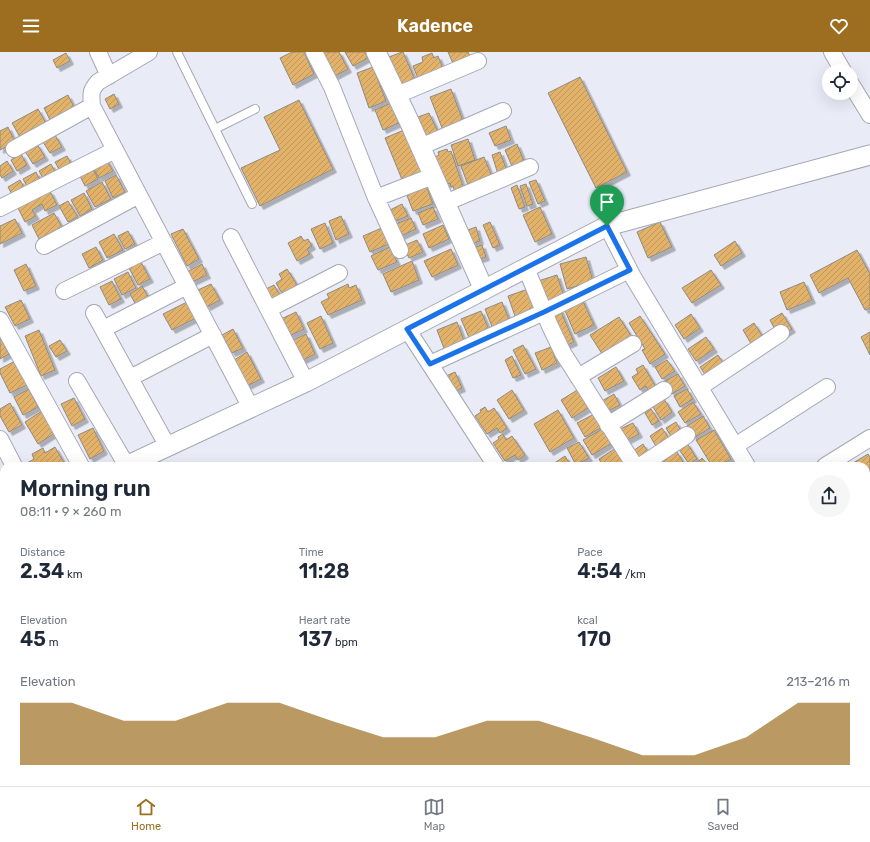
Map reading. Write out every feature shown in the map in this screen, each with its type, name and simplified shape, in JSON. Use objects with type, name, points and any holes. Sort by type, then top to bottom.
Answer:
[{"type":"street","points":[[98,52],[109,76]]},
{"type":"street","points":[[149,52],[98,82],[93,88],[91,96],[92,106],[251,408]]},
{"type":"street","points":[[314,52],[332,87],[376,198],[400,250]]},
{"type":"street","points":[[376,52],[484,290]]},
{"type":"street","points":[[832,52],[839,64]]},
{"type":"street","points":[[396,95],[478,61]]},
{"type":"street","points":[[858,95],[870,115]]},
{"type":"street","points":[[14,149],[92,106]]},
{"type":"street","points":[[420,147],[503,111]]},
{"type":"street","points":[[0,208],[115,150]]},
{"type":"street","points":[[135,462],[306,382],[607,226],[870,155]]},
{"type":"street","points":[[445,203],[530,167]]},
{"type":"street","points":[[376,198],[433,176]]},
{"type":"street","points":[[44,246],[139,195]]},
{"type":"street","points":[[607,226],[630,270],[745,462]]},
{"type":"street","points":[[231,237],[306,382]]},
{"type":"street","points":[[64,291],[164,242]]},
{"type":"street","points":[[526,268],[556,340],[631,462]]},
{"type":"street","points":[[430,364],[544,312],[630,270]]},
{"type":"street","points":[[269,309],[339,274]]},
{"type":"street","points":[[103,329],[187,286]]},
{"type":"street","points":[[94,313],[168,447]]},
{"type":"street","points":[[0,320],[79,462]]},
{"type":"street","points":[[407,329],[493,462]]},
{"type":"street","points":[[700,387],[781,333]]},
{"type":"street","points":[[130,378],[213,335]]},
{"type":"street","points":[[578,377],[633,344]]},
{"type":"street","points":[[77,381],[124,462]]},
{"type":"street","points":[[735,446],[827,387]]},
{"type":"street","points":[[608,425],[664,390]]},
{"type":"street","points":[[636,462],[687,435]]},
{"type":"street","points":[[831,462],[870,438]]},
{"type":"street","points":[[0,439],[12,462]]},
{"type":"lane","points":[[176,52],[252,204]]},
{"type":"lane","points":[[215,129],[255,109]]},
{"type":"building","points":[[292,52],[304,52],[314,74],[293,85],[280,58]]},
{"type":"building","points":[[320,52],[339,52],[348,69],[333,77]]},
{"type":"building","points":[[345,52],[365,52],[368,58],[353,66]]},
{"type":"building","points":[[402,52],[416,82],[402,88],[389,57]]},
{"type":"building","points":[[448,52],[468,52],[472,60],[455,68]]},
{"type":"building","points":[[66,53],[70,61],[57,68],[53,60]]},
{"type":"building","points":[[432,53],[434,58],[438,56],[444,71],[419,81],[413,66],[423,62],[422,57]]},
{"type":"building","points":[[373,67],[386,101],[369,108],[357,73]]},
{"type":"building","points":[[580,77],[627,172],[596,188],[548,93]]},
{"type":"building","points":[[451,89],[465,126],[444,133],[430,97]]},
{"type":"building","points":[[114,94],[119,104],[110,109],[105,99]]},
{"type":"building","points":[[68,95],[75,109],[51,122],[44,108]]},
{"type":"building","points":[[299,100],[333,169],[260,206],[241,168],[280,150],[264,117]]},
{"type":"building","points":[[391,103],[399,123],[383,130],[375,110]]},
{"type":"building","points":[[38,109],[47,125],[21,139],[12,123]]},
{"type":"building","points":[[429,113],[438,132],[426,137],[418,117]]},
{"type":"building","points":[[506,126],[511,140],[495,146],[489,133]]},
{"type":"building","points":[[8,127],[15,142],[0,150],[0,131]]},
{"type":"building","points":[[404,130],[422,174],[403,182],[385,138]]},
{"type":"building","points":[[55,135],[62,147],[50,153],[43,142]]},
{"type":"building","points":[[468,139],[475,160],[458,166],[451,145]]},
{"type":"building","points":[[37,144],[45,157],[33,164],[25,151]]},
{"type":"building","points":[[517,144],[526,166],[514,171],[505,150]]},
{"type":"building","points":[[447,149],[448,152],[451,151],[465,192],[456,195],[453,186],[451,187],[450,183],[445,185],[435,157],[439,155],[438,152]]},
{"type":"building","points":[[500,152],[507,171],[498,174],[492,155]]},
{"type":"building","points":[[21,154],[27,165],[17,171],[11,160]]},
{"type":"building","points":[[67,156],[73,167],[61,173],[55,162]]},
{"type":"building","points":[[105,157],[113,171],[99,178],[91,164]]},
{"type":"building","points":[[484,157],[493,179],[469,188],[461,166]]},
{"type":"building","points":[[7,161],[13,171],[2,178],[0,175],[0,166]]},
{"type":"building","points":[[51,164],[57,175],[45,182],[39,171]]},
{"type":"building","points":[[92,167],[98,179],[85,186],[79,174]]},
{"type":"building","points":[[36,172],[41,183],[29,190],[23,179]]},
{"type":"building","points":[[116,175],[125,192],[113,198],[105,181]]},
{"type":"building","points":[[20,180],[26,191],[14,198],[8,187]]},
{"type":"building","points":[[536,180],[545,201],[538,204],[529,182]]},
{"type":"building","points":[[102,182],[111,199],[95,207],[86,191]]},
{"type":"building","points":[[526,184],[533,204],[527,206],[520,186]]},
{"type":"building","points":[[426,185],[433,204],[413,211],[406,193]]},
{"type":"building","points":[[517,185],[525,207],[519,209],[511,188]]},
{"type":"building","points":[[50,191],[57,205],[45,211],[42,204],[32,210],[36,216],[25,222],[18,208]]},
{"type":"building","points":[[608,191],[615,207],[605,212],[597,196]]},
{"type":"building","points":[[84,193],[92,209],[80,216],[71,200]]},
{"type":"building","points":[[68,201],[78,217],[68,222],[59,206]]},
{"type":"building","points":[[402,204],[408,216],[395,221],[390,210]]},
{"type":"building","points":[[433,207],[438,219],[423,225],[418,213]]},
{"type":"building","points":[[540,207],[552,234],[535,242],[523,215]]},
{"type":"building","points":[[54,213],[62,227],[39,239],[32,225]]},
{"type":"building","points":[[341,216],[349,234],[336,240],[329,221]]},
{"type":"building","points":[[411,218],[416,229],[401,236],[396,224]]},
{"type":"building","points":[[15,219],[22,233],[0,244],[0,226]]},
{"type":"building","points":[[490,222],[500,245],[493,248],[483,225]]},
{"type":"building","points":[[660,222],[672,247],[648,258],[637,232]]},
{"type":"building","points":[[325,223],[333,243],[320,249],[311,229]]},
{"type":"building","points":[[443,225],[449,239],[429,248],[423,234]]},
{"type":"building","points":[[384,227],[391,243],[370,252],[363,236]]},
{"type":"building","points":[[476,227],[480,241],[469,245],[465,231]]},
{"type":"building","points":[[183,229],[199,259],[187,266],[171,234]]},
{"type":"building","points":[[128,231],[135,244],[125,249],[118,236]]},
{"type":"building","points":[[114,234],[123,250],[107,258],[99,242]]},
{"type":"building","points":[[301,236],[304,241],[308,239],[312,246],[307,249],[310,254],[297,261],[288,243]]},
{"type":"building","points":[[417,240],[423,252],[409,258],[403,246]]},
{"type":"building","points":[[735,241],[742,253],[721,266],[714,255]]},
{"type":"building","points":[[482,245],[486,257],[477,260],[473,248]]},
{"type":"building","points":[[96,247],[103,260],[89,268],[82,254]]},
{"type":"building","points":[[390,247],[397,262],[378,270],[371,256]]},
{"type":"building","points":[[451,249],[458,265],[432,277],[424,261]]},
{"type":"building","points":[[857,250],[870,274],[870,308],[865,310],[848,278],[819,293],[810,275]]},
{"type":"building","points":[[586,257],[593,281],[567,289],[560,264]]},
{"type":"building","points":[[412,261],[419,280],[391,292],[383,274]]},
{"type":"building","points":[[141,262],[150,279],[138,285],[129,268]]},
{"type":"building","points":[[26,264],[36,286],[24,291],[14,270]]},
{"type":"building","points":[[202,264],[207,275],[192,282],[187,272]]},
{"type":"building","points":[[287,269],[299,288],[284,297],[276,283],[282,279],[279,274]]},
{"type":"building","points":[[711,270],[721,285],[692,303],[682,288]]},
{"type":"building","points":[[128,272],[136,288],[122,295],[114,279]]},
{"type":"building","points":[[557,275],[565,299],[546,305],[538,281]]},
{"type":"building","points":[[112,281],[121,299],[109,305],[100,287]]},
{"type":"building","points":[[804,282],[812,300],[787,310],[780,292]]},
{"type":"building","points":[[211,284],[220,300],[207,307],[198,290]]},
{"type":"building","points":[[348,284],[349,288],[356,285],[362,300],[328,315],[321,302],[329,298],[327,294]]},
{"type":"building","points":[[274,285],[283,300],[273,306],[264,290]]},
{"type":"building","points":[[142,286],[151,302],[138,309],[130,294]]},
{"type":"building","points":[[528,289],[536,311],[516,319],[508,296]]},
{"type":"building","points":[[581,297],[594,325],[575,334],[563,306]]},
{"type":"building","points":[[21,300],[30,319],[15,326],[5,307]]},
{"type":"building","points":[[189,301],[198,317],[172,330],[163,314]]},
{"type":"building","points":[[502,302],[510,322],[493,329],[485,309]]},
{"type":"building","points":[[559,307],[574,342],[563,347],[548,312]]},
{"type":"building","points":[[481,311],[490,332],[470,340],[461,319]]},
{"type":"building","points":[[296,312],[304,329],[287,337],[279,320]]},
{"type":"building","points":[[782,313],[792,329],[779,337],[770,320]]},
{"type":"building","points":[[691,314],[700,328],[684,339],[675,325]]},
{"type":"building","points":[[321,316],[333,343],[320,349],[307,323]]},
{"type":"building","points":[[640,316],[665,354],[650,364],[642,350],[645,349],[629,323]]},
{"type":"building","points":[[619,317],[633,339],[604,357],[590,335]]},
{"type":"building","points":[[457,322],[465,343],[445,351],[437,330]]},
{"type":"building","points":[[754,323],[765,340],[753,347],[743,330]]},
{"type":"building","points":[[233,329],[243,348],[232,353],[222,335]]},
{"type":"building","points":[[39,330],[55,370],[41,376],[25,336]]},
{"type":"building","points":[[870,332],[870,355],[861,337]]},
{"type":"building","points":[[306,334],[315,354],[299,362],[289,342]]},
{"type":"building","points":[[0,336],[9,354],[0,359]]},
{"type":"building","points":[[706,337],[714,349],[696,361],[688,349]]},
{"type":"building","points":[[60,340],[67,351],[56,357],[49,346]]},
{"type":"building","points":[[523,345],[536,369],[525,374],[513,350]]},
{"type":"building","points":[[551,347],[557,363],[542,370],[535,353]]},
{"type":"building","points":[[247,352],[261,379],[247,386],[234,360]]},
{"type":"building","points":[[718,355],[726,367],[708,379],[700,367]]},
{"type":"building","points":[[512,356],[521,375],[513,378],[505,360]]},
{"type":"building","points":[[667,360],[675,371],[662,379],[655,367]]},
{"type":"building","points":[[15,361],[27,385],[10,393],[0,373],[0,369]]},
{"type":"building","points":[[643,365],[656,387],[649,392],[646,386],[640,390],[632,377],[638,373],[636,369]]},
{"type":"building","points":[[616,367],[624,381],[605,391],[598,378]]},
{"type":"building","points":[[455,372],[462,388],[453,392],[446,376]]},
{"type":"building","points":[[678,374],[685,386],[672,394],[665,381]]},
{"type":"building","points":[[29,389],[38,407],[23,415],[14,397]]},
{"type":"building","points":[[579,389],[590,407],[572,418],[561,400]]},
{"type":"building","points":[[687,389],[693,399],[680,407],[674,396]]},
{"type":"building","points":[[512,390],[524,410],[509,419],[497,400]]},
{"type":"building","points":[[614,394],[620,405],[608,411],[602,401]]},
{"type":"building","points":[[74,398],[85,419],[72,426],[61,404]]},
{"type":"building","points":[[664,399],[672,412],[661,420],[653,407]]},
{"type":"building","points":[[693,402],[701,414],[685,423],[678,412]]},
{"type":"building","points":[[10,403],[22,425],[9,432],[0,416],[0,409]]},
{"type":"building","points":[[485,407],[488,412],[494,408],[507,428],[500,433],[497,428],[487,434],[475,416]]},
{"type":"building","points":[[651,409],[659,421],[652,425],[645,413]]},
{"type":"building","points":[[558,410],[574,438],[550,452],[534,424]]},
{"type":"building","points":[[42,411],[55,433],[38,444],[25,422]]},
{"type":"building","points":[[594,414],[602,427],[585,437],[577,423]]},
{"type":"building","points":[[703,416],[710,428],[694,438],[687,426]]},
{"type":"building","points":[[676,422],[683,434],[673,440],[666,428]]},
{"type":"building","points":[[633,423],[639,434],[626,441],[620,429]]},
{"type":"building","points":[[93,428],[104,451],[90,459],[78,435]]},
{"type":"building","points":[[604,428],[612,443],[592,455],[583,440]]},
{"type":"building","points":[[662,428],[670,440],[657,448],[650,436]]},
{"type":"building","points":[[714,430],[731,459],[726,462],[710,462],[696,440]]},
{"type":"building","points":[[503,434],[506,440],[512,436],[525,455],[518,460],[515,455],[505,461],[493,443]]},
{"type":"building","points":[[579,442],[589,458],[582,462],[574,462],[567,448]]},
{"type":"building","points":[[687,443],[697,459],[692,462],[688,462],[678,448]]},
{"type":"building","points":[[643,444],[650,455],[640,461],[633,451]]},
{"type":"building","points":[[55,447],[64,462],[29,462],[34,459],[32,454],[43,448],[45,453]]},
{"type":"building","points":[[616,448],[624,461],[601,462],[599,459]]},
{"type":"building","points":[[677,452],[683,462],[664,462],[663,460]]},
{"type":"building","points":[[868,454],[870,457],[870,462],[855,462]]},
{"type":"building","points":[[565,456],[569,462],[556,462]]},
{"type":"building","points":[[702,458],[706,462],[698,462]]},
{"type":"route","points":[[607,226],[630,270],[544,312],[430,364],[407,329],[484,290],[607,226]]}]
